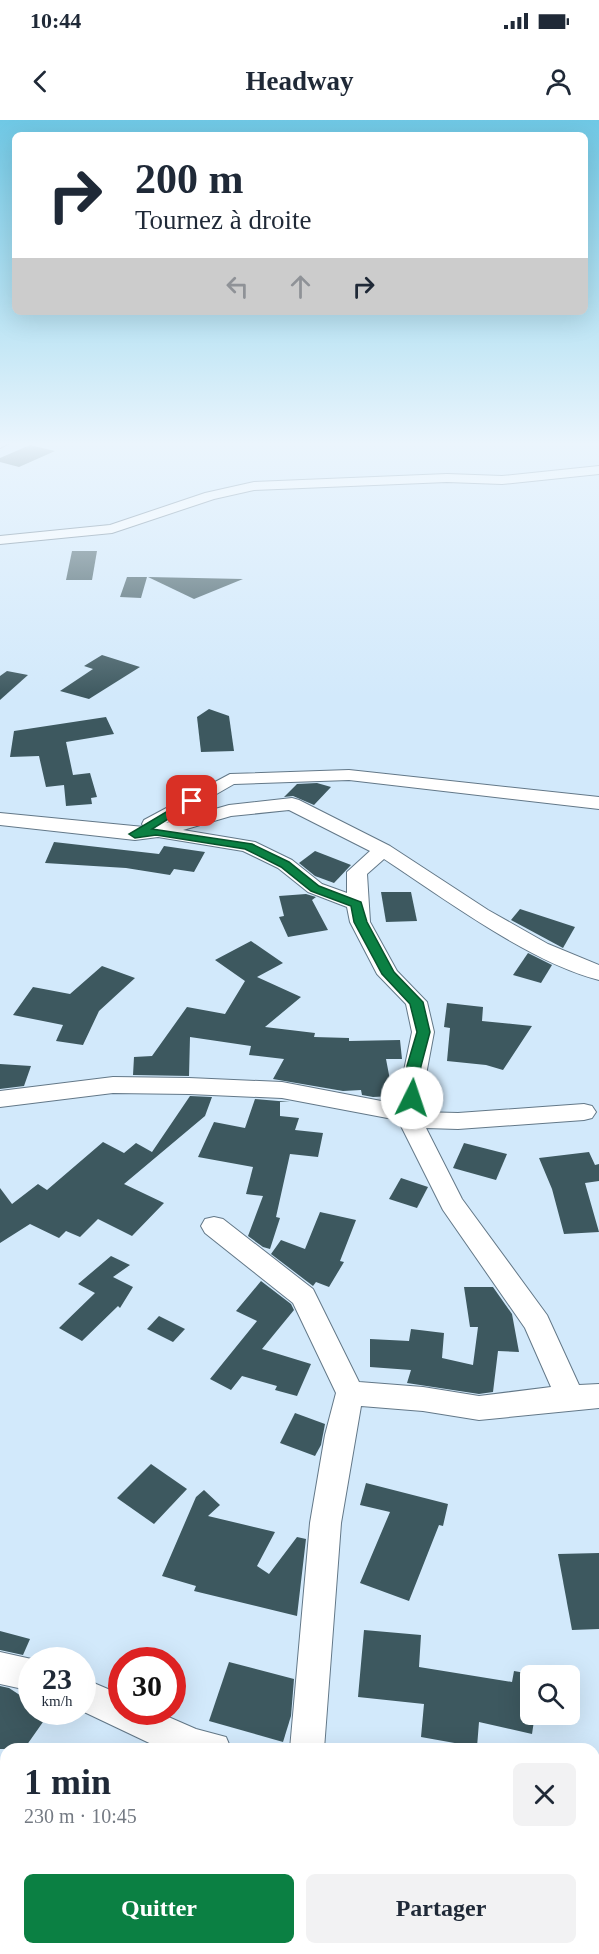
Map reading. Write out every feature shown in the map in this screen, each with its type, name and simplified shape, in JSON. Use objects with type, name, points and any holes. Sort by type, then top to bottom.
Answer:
[{"type":"street","points":[[0,540],[119,527]]},
{"type":"street","points":[[135,834],[230,779],[349,775],[599,804]]},
{"type":"street","points":[[0,819],[135,834],[156,832],[229,811],[292,804],[383,850],[481,914],[541,948],[599,973]]},
{"type":"street","points":[[156,832],[248,846],[285,864],[315,888],[357,904]]},
{"type":"street","points":[[383,850],[357,872],[357,904],[360,922],[388,974],[416,1002],[423,1032],[407,1114],[452,1204],[537,1323],[570,1397]]},
{"type":"street","points":[[0,1098],[112,1085],[189,1086],[282,1090],[407,1114],[412,1120],[458,1121],[584,1112]]},
{"type":"street","points":[[213,1226],[303,1296],[350,1393],[337,1438],[322,1566],[307,1743]]},
{"type":"street","points":[[350,1393],[423,1399],[479,1408],[570,1397],[599,1396]]},
{"type":"street","points":[[0,1668],[18,1672]]},
{"type":"street","points":[[96,1700],[188,1743]]},
{"type":"building","points":[[72,551],[97,551],[92,580],[66,580]]},
{"type":"building","points":[[127,577],[147,577],[141,598],[120,597]]},
{"type":"building","points":[[148,577],[243,579],[194,599]]},
{"type":"building","points":[[102,655],[140,667],[89,699],[60,691],[93,669],[84,666]]},
{"type":"building","points":[[7,671],[28,675],[0,700],[0,676]]},
{"type":"building","points":[[209,709],[229,716],[234,751],[201,752],[197,717]]},
{"type":"building","points":[[106,717],[114,734],[66,742],[73,775],[90,773],[97,797],[91,798],[92,804],[66,806],[64,785],[46,787],[39,756],[10,757],[14,731]]},
{"type":"building","points":[[317,783],[331,787],[314,805],[293,796],[284,797],[297,784]]},
{"type":"building","points":[[54,842],[159,854],[164,846],[205,852],[194,872],[174,869],[170,875],[126,868],[45,863]]},
{"type":"building","points":[[315,851],[351,865],[334,883],[315,876],[299,863]]},
{"type":"building","points":[[381,892],[411,892],[417,921],[386,922]]},
{"type":"building","points":[[306,894],[316,897],[312,900],[328,930],[288,937],[279,917],[284,916],[279,896]]},
{"type":"building","points":[[520,909],[575,927],[563,948],[511,920]]},
{"type":"building","points":[[251,941],[283,963],[257,977],[301,997],[265,1027],[315,1033],[314,1037],[349,1038],[349,1041],[400,1040],[402,1059],[386,1059],[393,1096],[373,1097],[362,1095],[361,1090],[343,1091],[273,1079],[284,1059],[249,1055],[251,1046],[190,1037],[189,1076],[133,1075],[134,1057],[152,1056],[187,1007],[225,1014],[245,981],[215,960]]},
{"type":"building","points":[[528,953],[552,965],[541,983],[513,975]]},
{"type":"building","points":[[102,966],[135,978],[99,1011],[83,1045],[56,1041],[63,1025],[13,1015],[33,987],[70,994]]},
{"type":"building","points":[[447,1003],[483,1007],[482,1021],[532,1026],[503,1070],[486,1065],[447,1061],[450,1028],[444,1027]]},
{"type":"building","points":[[0,1064],[31,1066],[24,1086],[0,1089]]},
{"type":"building","points":[[190,1096],[212,1097],[205,1116],[124,1184],[164,1203],[132,1236],[98,1219],[80,1237],[66,1231],[59,1238],[30,1224],[0,1243],[0,1188],[12,1204],[38,1184],[47,1190],[103,1142],[124,1153],[136,1143],[152,1152]]},
{"type":"building","points":[[255,1099],[290,1102],[280,1102],[280,1116],[299,1118],[295,1130],[323,1133],[318,1157],[290,1154],[276,1217],[280,1218],[270,1249],[263,1247],[248,1236],[263,1196],[246,1194],[253,1167],[198,1157],[214,1122],[245,1128]]},
{"type":"building","points":[[464,1143],[507,1154],[496,1180],[453,1168]]},
{"type":"building","points":[[589,1152],[595,1165],[599,1164],[599,1181],[585,1183],[599,1232],[564,1234],[552,1189],[539,1158]]},
{"type":"building","points":[[401,1178],[428,1187],[417,1208],[389,1199]]},
{"type":"building","points":[[320,1212],[356,1220],[340,1261],[344,1262],[329,1287],[316,1282],[313,1286],[271,1254],[281,1240],[305,1249]]},
{"type":"building","points":[[111,1256],[130,1265],[113,1277],[133,1287],[120,1308],[118,1306],[82,1341],[59,1328],[95,1293],[78,1284]]},
{"type":"building","points":[[261,1281],[291,1304],[294,1310],[262,1349],[311,1364],[297,1396],[275,1390],[277,1386],[242,1376],[231,1390],[210,1379],[257,1321],[236,1311]]},
{"type":"building","points":[[464,1287],[493,1287],[512,1314],[519,1352],[498,1351],[493,1392],[479,1394],[407,1383],[411,1370],[370,1367],[370,1339],[409,1341],[411,1329],[444,1333],[442,1358],[473,1365],[478,1327],[470,1327]]},
{"type":"building","points":[[159,1316],[185,1329],[173,1342],[147,1329]]},
{"type":"building","points":[[295,1413],[325,1424],[321,1445],[315,1456],[280,1443]]},
{"type":"building","points":[[151,1464],[187,1489],[154,1524],[117,1498]]},
{"type":"building","points":[[366,1483],[448,1504],[443,1526],[439,1525],[409,1601],[360,1583],[390,1512],[360,1505]]},
{"type":"building","points":[[204,1490],[220,1505],[208,1516],[275,1532],[257,1566],[269,1574],[297,1537],[306,1539],[297,1616],[194,1591],[196,1586],[162,1576],[196,1497]]},
{"type":"building","points":[[599,1553],[599,1629],[572,1630],[558,1554]]},
{"type":"building","points":[[364,1630],[421,1635],[419,1667],[512,1682],[514,1671],[520,1672],[520,1725],[533,1725],[532,1734],[479,1722],[477,1743],[455,1743],[421,1737],[424,1704],[358,1697]]},
{"type":"building","points":[[0,1631],[30,1639],[26,1647],[18,1647],[18,1654],[0,1650]]},
{"type":"building","points":[[229,1662],[294,1679],[291,1716],[283,1742],[209,1721]]},
{"type":"building","points":[[0,1686],[18,1694],[18,1725],[41,1725],[28,1743],[0,1743]]},
{"type":"route","points":[[192,801],[135,834],[156,832],[248,846],[285,864],[315,888],[357,904],[360,922],[388,974],[416,1002],[423,1032],[414,1066],[412,1098]]}]
